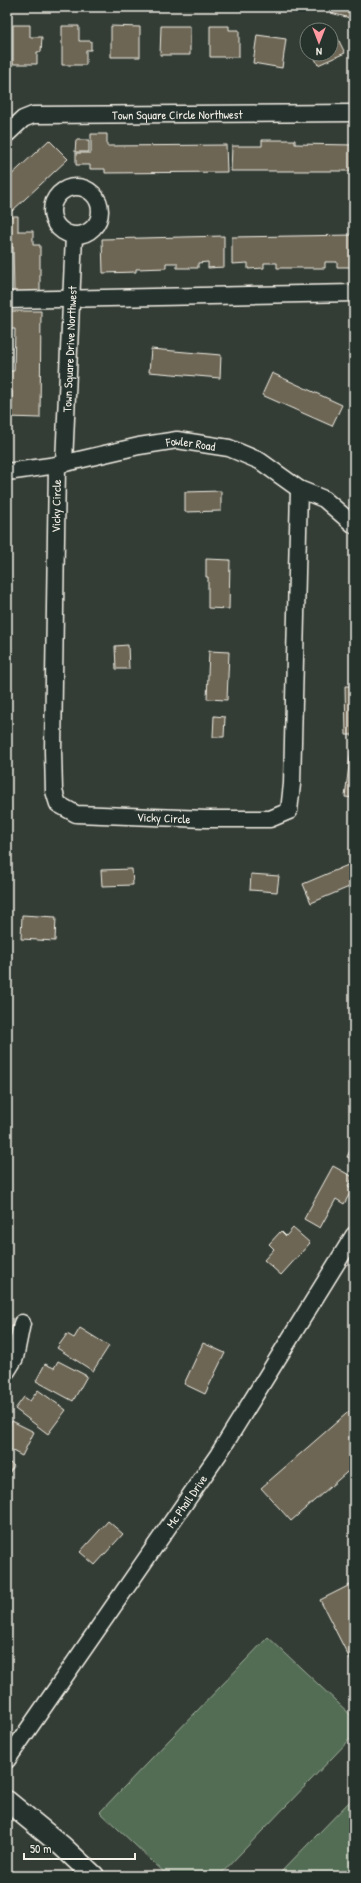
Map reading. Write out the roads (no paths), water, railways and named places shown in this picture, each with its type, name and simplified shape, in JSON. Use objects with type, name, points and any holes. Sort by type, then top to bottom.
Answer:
[{"type":"main road","points":[[7,1801],[62,1846],[94,1876]]},
{"type":"street","name":"Town Square Circle Northwest","points":[[7,134],[23,119],[33,115],[354,113]]},
{"type":"street","name":"Town Square Drive Northwest","points":[[61,464],[74,236]]},
{"type":"street","points":[[7,300],[354,293]]},
{"type":"street","name":"Fowler Road","points":[[7,472],[61,464],[139,446],[177,440],[229,448],[260,461],[299,489],[324,499],[354,525]]},
{"type":"street","name":"Vicky Circle","points":[[61,464],[52,751],[54,791],[58,804],[76,814],[206,819],[270,819],[289,811],[292,784],[299,489]]},
{"type":"street","name":"Mc Phail Drive","points":[[7,1760],[218,1455],[354,1235]]},
{"type":"street","points":[[7,1371],[16,1358],[22,1323]]}]
